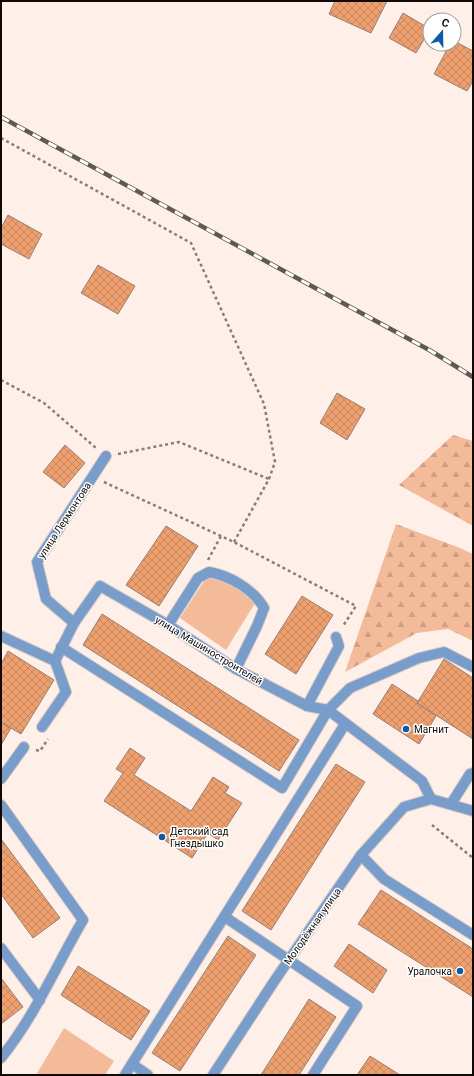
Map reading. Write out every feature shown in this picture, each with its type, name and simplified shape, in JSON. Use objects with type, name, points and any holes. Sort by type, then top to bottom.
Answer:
[{"type":"street","name":"улица Лермонтова","points":[[74,623],[46,599],[38,562],[106,456]]},
{"type":"street","points":[[168,625],[198,578],[209,572],[225,575],[258,597],[264,608],[236,669]]},
{"type":"street","name":"улица Машиностроителей","points":[[74,623],[100,586],[168,625],[236,669],[307,706],[328,710],[422,781],[431,799]]},
{"type":"street","points":[[42,727],[66,692],[55,661],[74,623]]},
{"type":"street","points":[[1,636],[55,661]]},
{"type":"street","points":[[307,706],[339,646],[336,637]]},
{"type":"street","points":[[61,647],[282,788],[328,710],[350,688],[419,658],[444,652],[473,667]]},
{"type":"street","points":[[125,1075],[345,724]]},
{"type":"street","points":[[1,779],[24,747]]},
{"type":"street","points":[[450,804],[470,774],[473,773]]},
{"type":"street","points":[[431,799],[471,812]]},
{"type":"street","name":"Молодёжная улица","points":[[212,1075],[289,959],[361,855],[404,807],[431,799]]},
{"type":"street","points":[[1,805],[83,920],[58,963],[40,1000],[16,1040],[1,1058]]},
{"type":"street","points":[[361,855],[384,879],[473,935]]},
{"type":"street","points":[[225,917],[357,1006],[314,1075]]},
{"type":"street","points":[[1,948],[40,1000]]},
{"type":"street","points":[[132,1064],[148,1075]]},
{"type":"path","points":[[1,138],[191,243],[264,404],[275,462],[269,479],[234,542]]},
{"type":"path","points":[[1,380],[44,404],[106,456],[179,442],[269,479]]},
{"type":"path","points":[[92,477],[234,542],[356,606],[336,637]]},
{"type":"path","points":[[209,572],[206,564],[221,536]]},
{"type":"path","points":[[24,747],[40,751],[50,735],[42,727]]},
{"type":"path","points":[[432,825],[473,858]]},
{"type":"green space","points":[[453,435],[473,441],[473,526],[399,485]]},
{"type":"green space","points":[[396,524],[473,554],[473,641],[448,629],[417,633],[345,672]]},
{"type":"green space","points":[[212,569],[260,595],[226,650],[180,618]]},
{"type":"green space","points":[[64,1028],[114,1061],[105,1075],[36,1075]]},
{"type":"building","points":[[335,1],[387,1],[371,33],[329,14]]},
{"type":"building","points":[[403,13],[422,24],[422,43],[416,53],[389,38]]},
{"type":"building","points":[[462,45],[473,51],[473,81],[467,91],[434,74],[446,52],[462,52]]},
{"type":"building","points":[[8,215],[42,234],[29,259],[1,244],[1,228]]},
{"type":"building","points":[[98,265],[135,286],[118,314],[81,293]]},
{"type":"building","points":[[337,393],[365,409],[347,440],[320,423]]},
{"type":"building","points":[[65,445],[85,463],[64,488],[43,472]]},
{"type":"building","points":[[166,526],[198,546],[159,606],[126,585]]},
{"type":"building","points":[[302,596],[333,615],[296,674],[265,654]]},
{"type":"building","points":[[102,614],[299,740],[279,771],[83,645]]},
{"type":"building","points":[[8,651],[54,680],[21,734],[1,722],[1,664]]},
{"type":"building","points":[[444,659],[473,678],[473,739],[417,703]]},
{"type":"building","points":[[392,684],[418,701],[417,703],[436,716],[419,744],[373,714]]},
{"type":"building","points":[[1,722],[11,728],[1,745]]},
{"type":"building","points":[[130,748],[145,758],[134,775],[191,811],[213,777],[229,787],[225,793],[242,803],[218,840],[208,833],[192,858],[104,801],[123,773],[116,769]]},
{"type":"building","points":[[336,764],[365,782],[271,930],[242,911]]},
{"type":"building","points":[[1,839],[60,918],[33,938],[1,894]]},
{"type":"building","points":[[381,890],[473,949],[473,997],[358,924]]},
{"type":"building","points":[[228,936],[256,955],[180,1071],[152,1053]]},
{"type":"building","points":[[349,944],[387,970],[373,993],[334,966]]},
{"type":"building","points":[[78,966],[150,1011],[131,1040],[61,995]]},
{"type":"building","points":[[1,978],[23,1007],[1,1024]]},
{"type":"building","points":[[309,999],[336,1017],[299,1075],[261,1075]]},
{"type":"building","points":[[370,1056],[400,1075],[357,1075]]},
{"type":"railway","points":[[1,117],[431,351],[473,377]]},
{"type":"place","name":"Магнит","points":[[406,729]]},
{"type":"place","name":"Детский сад Гнездышко","points":[[162,837]]},
{"type":"place","name":"Уралочка","points":[[460,971]]}]
